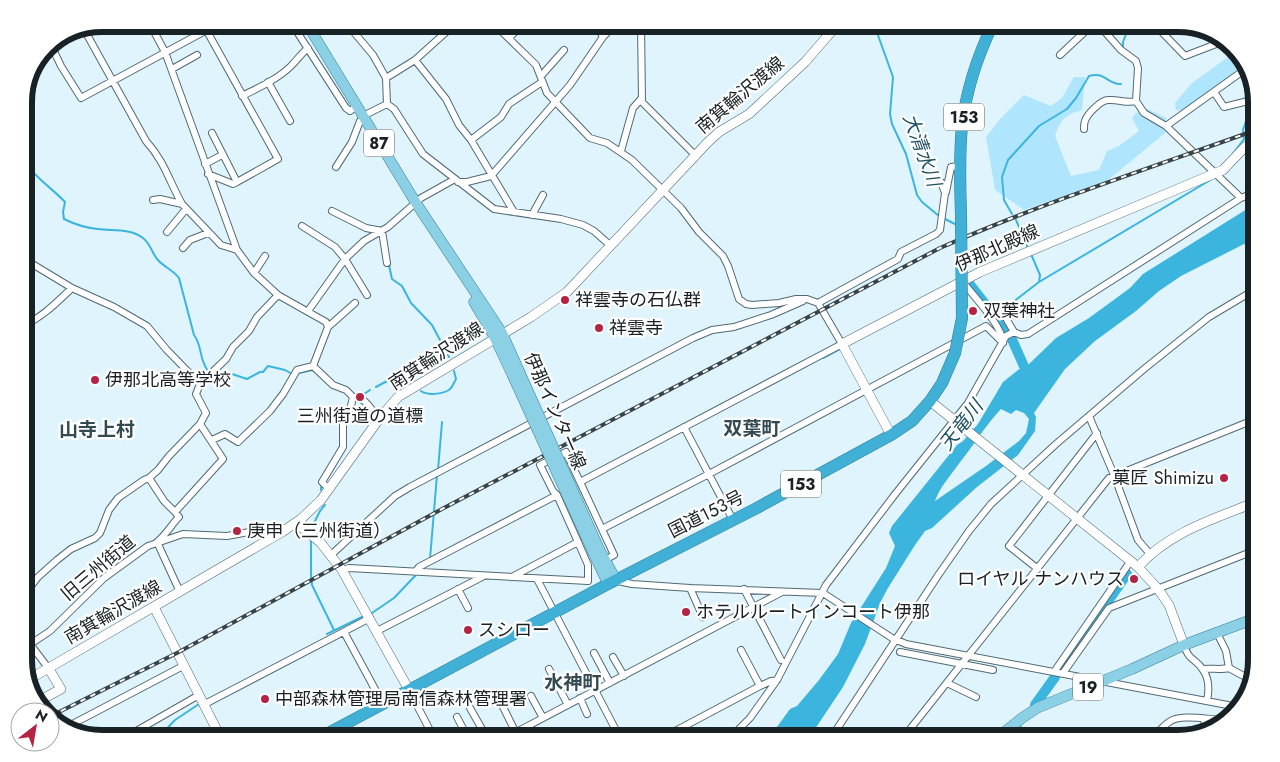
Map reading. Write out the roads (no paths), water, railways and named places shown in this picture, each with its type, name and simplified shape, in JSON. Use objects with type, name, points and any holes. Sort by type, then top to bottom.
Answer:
[{"type":"highway","name":"153","points":[[960,166],[962,125],[970,86],[987,32]]},
{"type":"highway","name":"国道153号","points":[[334,730],[891,436],[912,421],[930,401],[942,383],[955,354],[962,318],[960,166]]},
{"type":"main road","name":"伊那インター線","points":[[312,32],[357,106],[361,119],[454,262],[453,265],[498,336],[597,559],[612,582]]},
{"type":"main road","name":"南箕輪沢渡線","points":[[35,676],[296,523],[321,500],[391,404],[406,391],[530,317],[567,292],[713,137],[749,114],[795,72],[831,32]]},
{"type":"main road","name":"伊那北殿線","points":[[842,344],[965,279],[1215,174],[1223,170],[1247,146]]},
{"type":"main road","points":[[842,344],[891,436]]},
{"type":"main road","points":[[930,401],[1134,564],[1158,589],[1169,605],[1184,645]]},
{"type":"main road","points":[[1134,564],[1170,539],[1190,528],[1248,505]]},
{"type":"main road","points":[[296,523],[320,542],[342,570],[409,690]]},
{"type":"main road","points":[[154,607],[217,730]]},
{"type":"main road","name":"19","points":[[1008,730],[1037,708],[1132,670],[1184,645],[1248,621]]},
{"type":"main road","points":[[44,698],[60,689],[49,668]]},
{"type":"street","points":[[154,32],[172,69],[208,174],[237,250],[254,272],[278,294],[326,322],[328,328]]},
{"type":"street","points":[[54,52],[81,98],[165,52],[197,32]]},
{"type":"street","points":[[208,32],[278,159],[233,184],[208,174]]},
{"type":"street","points":[[297,32],[346,108],[350,111],[357,106]]},
{"type":"street","points":[[353,32],[372,55],[386,78],[387,104]]},
{"type":"street","points":[[386,78],[415,60],[446,32]]},
{"type":"street","points":[[503,32],[536,64],[547,93],[590,138],[607,142],[621,151],[681,208],[699,232],[723,256],[737,294],[742,302],[759,305],[807,299],[818,303],[842,344],[685,429],[580,482]]},
{"type":"street","points":[[509,38],[515,32]]},
{"type":"street","points":[[600,32],[603,37]]},
{"type":"street","points":[[308,311],[345,259],[364,242],[382,231],[416,203],[457,180],[467,182],[491,176],[570,85],[608,32]]},
{"type":"street","points":[[641,32],[642,102],[695,155]]},
{"type":"street","points":[[824,32],[826,38]]},
{"type":"street","points":[[1060,55],[1084,32]]},
{"type":"street","points":[[1105,32],[1121,50],[1136,61],[1138,68],[1136,101],[1144,113],[1166,126],[1241,198]]},
{"type":"street","points":[[1162,32],[1185,56],[1216,44]]},
{"type":"street","points":[[87,35],[146,141],[166,169],[184,206],[221,245],[237,250]]},
{"type":"street","points":[[242,96],[268,82],[291,66],[308,48]]},
{"type":"street","points":[[471,140],[501,117],[509,104],[541,79],[564,50]]},
{"type":"street","points":[[172,69],[197,55]]},
{"type":"street","points":[[415,60],[446,99],[459,125],[471,140],[514,212]]},
{"type":"street","points":[[1166,126],[1241,73]]},
{"type":"street","points":[[268,82],[290,121]]},
{"type":"street","points":[[1214,92],[1224,107],[1247,101]]},
{"type":"street","points":[[621,151],[633,108],[641,99]]},
{"type":"street","points":[[1084,129],[1084,122],[1088,116],[1103,101],[1129,103],[1136,101]]},
{"type":"street","points":[[336,167],[352,142],[361,119],[387,104]]},
{"type":"street","points":[[387,104],[394,109],[423,154],[494,209],[583,225],[594,231],[611,246]]},
{"type":"street","points":[[212,133],[237,182]]},
{"type":"street","points":[[205,164],[222,155]]},
{"type":"street","points":[[818,303],[898,259],[901,252],[907,248],[936,234],[940,230],[951,167],[960,166]]},
{"type":"street","points":[[941,182],[945,194]]},
{"type":"street","points":[[532,215],[543,195]]},
{"type":"street","points":[[1007,320],[1014,332],[1021,335],[1028,334],[1247,196]]},
{"type":"street","points":[[152,200],[160,199],[184,206]]},
{"type":"street","points":[[168,232],[184,206]]},
{"type":"street","points":[[332,211],[366,228],[382,231]]},
{"type":"street","points":[[302,226],[335,247],[345,259],[367,295]]},
{"type":"street","points":[[382,231],[387,263]]},
{"type":"street","points":[[183,248],[190,240],[208,233]]},
{"type":"street","points":[[254,272],[265,256]]},
{"type":"street","points":[[33,264],[72,288],[114,307],[147,326],[200,384]]},
{"type":"street","points":[[965,279],[1004,340]]},
{"type":"street","points":[[33,320],[44,313],[72,288]]},
{"type":"street","points":[[836,730],[894,639],[969,531],[991,504],[1021,473],[1209,317],[1247,293]]},
{"type":"street","points":[[33,584],[38,577],[71,549],[95,538],[100,533],[109,510],[118,498],[149,478],[200,424],[206,413],[196,394],[200,384],[226,359],[278,294]]},
{"type":"street","points":[[331,555],[395,496],[410,487],[693,338],[712,330],[734,327],[772,315],[807,299]]},
{"type":"street","points":[[313,366],[328,328],[354,303]]},
{"type":"street","points":[[602,529],[986,326],[1004,340]]},
{"type":"street","points":[[738,730],[750,718],[777,680],[826,585],[956,421],[1004,340],[1014,332]]},
{"type":"street","points":[[313,366],[333,386],[346,390],[353,397],[358,397],[362,400],[379,419]]},
{"type":"street","points":[[212,440],[225,434],[238,442],[270,411],[283,394],[297,370],[313,366]]},
{"type":"street","points":[[329,489],[322,482],[343,447],[343,421],[351,406],[353,397]]},
{"type":"street","points":[[1089,416],[1114,475],[1138,540],[1150,554]]},
{"type":"street","points":[[909,730],[1109,478],[1248,422]]},
{"type":"street","points":[[175,512],[225,458],[200,424]]},
{"type":"street","points":[[685,429],[732,520]]},
{"type":"street","points":[[1038,569],[1009,546],[1097,433]]},
{"type":"street","points":[[566,452],[614,555],[597,559],[578,542],[557,495],[553,491],[540,465],[566,452]]},
{"type":"street","points":[[149,478],[164,501],[179,517],[157,542],[180,592]]},
{"type":"street","points":[[415,572],[419,567],[557,495]]},
{"type":"street","name":"旧三州街道","points":[[33,641],[50,631],[104,578],[148,546],[157,542],[183,534],[227,536],[277,528],[282,532]]},
{"type":"street","points":[[510,577],[578,542]]},
{"type":"street","points":[[1063,673],[1109,608],[1248,553]]},
{"type":"street","points":[[342,570],[348,568],[588,581],[597,559]]},
{"type":"street","points":[[1054,672],[1134,564]]},
{"type":"street","points":[[377,631],[483,576]]},
{"type":"street","points":[[537,579],[616,730]]},
{"type":"street","points":[[612,582],[690,588],[823,592],[894,639],[969,656],[1230,705]]},
{"type":"street","points":[[690,588],[704,617]]},
{"type":"street","points":[[458,589],[468,608]]},
{"type":"street","points":[[744,589],[781,660]]},
{"type":"street","points":[[521,730],[783,591]]},
{"type":"street","points":[[204,705],[370,618]]},
{"type":"street","points":[[344,632],[383,704]]},
{"type":"street","points":[[1217,633],[1226,651],[1229,668]]},
{"type":"street","points":[[1184,645],[1187,654],[1203,670],[1208,685],[1207,701]]},
{"type":"street","points":[[741,650],[760,686]]},
{"type":"street","points":[[33,651],[49,668]]},
{"type":"street","points":[[900,652],[993,670]]},
{"type":"street","points":[[594,653],[610,683]]},
{"type":"street","points":[[613,657],[624,676]]},
{"type":"street","points":[[74,723],[183,666]]},
{"type":"street","points":[[1203,670],[1211,668],[1223,670],[1229,668],[1245,677]]},
{"type":"street","points":[[549,669],[568,705]]},
{"type":"street","points":[[677,730],[760,686],[777,680]]},
{"type":"street","points":[[946,683],[976,697]]},
{"type":"street","points":[[409,690],[430,730]]},
{"type":"street","points":[[138,730],[199,695]]},
{"type":"street","points":[[497,696],[514,730]]},
{"type":"street","points":[[531,696],[543,718]]},
{"type":"street","points":[[580,698],[588,714]]},
{"type":"street","points":[[470,708],[482,730]]},
{"type":"street","points":[[457,717],[464,730]]},
{"type":"street","points":[[1162,730],[1169,722],[1178,717],[1213,720]]},
{"type":"street","points":[[1204,719],[1204,724]]},
{"type":"street","points":[[341,726],[343,730]]},
{"type":"street","points":[[528,726],[530,730]]},
{"type":"water","points":[[1247,209],[1247,242],[1181,276],[1095,341],[1065,369],[1034,413],[1036,417],[1035,431],[1018,455],[977,487],[932,528],[925,531],[888,588],[880,603],[865,644],[843,687],[814,730],[775,730],[790,709],[797,706],[819,680],[838,654],[851,623],[886,568],[895,546],[889,533],[892,526],[957,445],[978,424],[1003,382],[1028,365],[1056,338],[1089,318],[1130,288],[1143,274]],"holes":[[[1001,409],[1011,414],[1016,410],[1024,413],[1029,419],[1026,433],[1019,441],[935,501],[945,482]]]},
{"type":"waterway","name":"大清水川","points":[[877,32],[893,77],[890,114],[892,124],[906,154],[917,195],[922,202],[939,216]]},
{"type":"waterway","points":[[1123,48],[1127,32]]},
{"type":"waterway","points":[[1012,214],[1004,200],[1002,177],[1008,160],[1039,126],[1067,109],[1089,76],[1099,75],[1116,84],[1121,84]]},
{"type":"waterway","points":[[1232,155],[1244,139],[1243,130],[1247,118]]},
{"type":"waterway","points":[[33,172],[65,202],[64,219],[89,228],[127,231],[138,235],[148,243],[158,260],[177,275],[194,335],[208,371]]},
{"type":"waterway","points":[[1039,282],[1212,179]]},
{"type":"waterway","name":"大清水川","points":[[943,218],[957,225]]},
{"type":"waterway","points":[[1016,220],[1028,248]]},
{"type":"waterway","points":[[1004,309],[1039,282],[1040,275],[1031,254]]},
{"type":"waterway","points":[[389,265],[392,279],[402,286],[411,303],[432,325],[449,357]]},
{"type":"waterway","name":"大清水川","points":[[968,282],[1011,337],[1026,371]]},
{"type":"waterway","points":[[823,358],[840,349]]},
{"type":"waterway","points":[[213,374],[229,373],[247,379],[263,372],[268,366],[285,370],[292,374]]},
{"type":"waterway","points":[[299,373],[312,370],[318,374]]},
{"type":"waterway","points":[[421,391],[427,394],[435,394],[449,390],[456,379],[454,371]]},
{"type":"waterway","points":[[376,387],[398,378]]},
{"type":"waterway","points":[[361,396],[370,390]]},
{"type":"waterway","points":[[438,470],[442,422]]},
{"type":"waterway","points":[[346,430],[346,445]]},
{"type":"waterway","points":[[430,559],[437,475]]},
{"type":"waterway","points":[[312,527],[325,505]]},
{"type":"waterway","points":[[311,540],[312,585],[334,630]]},
{"type":"waterway","points":[[424,568],[429,564]]},
{"type":"waterway","points":[[1060,670],[1127,574]]},
{"type":"waterway","points":[[372,613],[394,598],[415,576]]},
{"type":"waterway","points":[[327,634],[364,616]]},
{"type":"waterway","points":[[1035,705],[1055,677]]},
{"type":"waterway","points":[[166,730],[175,720],[199,704]]},
{"type":"railway","points":[[60,712],[177,653],[442,509],[940,248],[1057,201],[1247,133]]},
{"type":"place","name":"祥雲寺の石仏群","points":[[565,300]]},
{"type":"place","name":"双葉神社","points":[[973,311]]},
{"type":"place","name":"祥雲寺","points":[[599,328]]},
{"type":"place","name":"伊那北高等学校","points":[[95,380]]},
{"type":"place","name":"三州街道の道標","points":[[360,397]]},
{"type":"place","name":"菓匠 Shimizu","points":[[1224,478]]},
{"type":"place","name":"庚申（三州街道）","points":[[237,531]]},
{"type":"place","name":"ロイヤル ナンハウス","points":[[1134,579]]},
{"type":"place","name":"ホテルルートインコート伊那","points":[[686,612]]},
{"type":"place","name":"スシロー","points":[[468,630]]},
{"type":"place","name":"中部森林管理局南信森林管理署","points":[[265,699]]},
{"type":"district","name":"双葉町","points":[[752,428]]},
{"type":"district","name":"山寺上村","points":[[97,429]]},
{"type":"district","name":"水神町","points":[[573,682]]},
{"type":"water label","name":"天竜川","points":[[961,425]]}]
